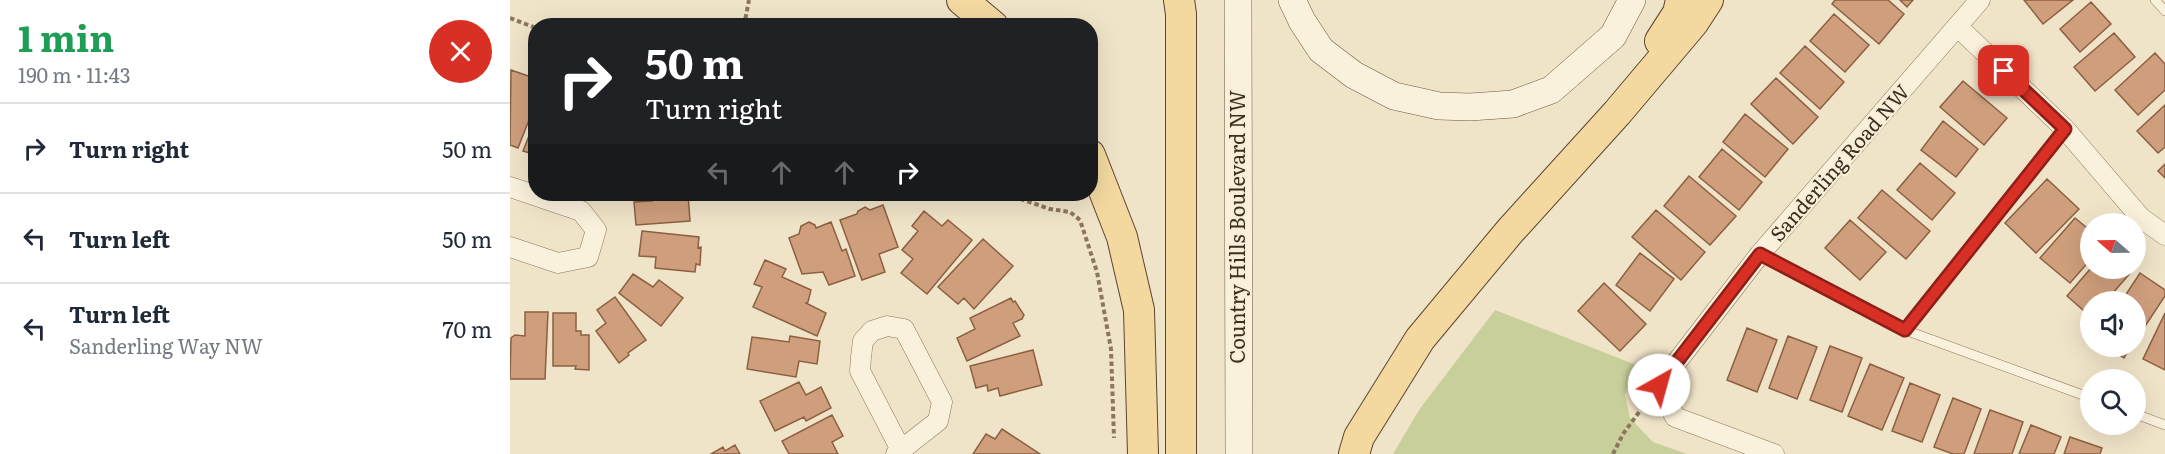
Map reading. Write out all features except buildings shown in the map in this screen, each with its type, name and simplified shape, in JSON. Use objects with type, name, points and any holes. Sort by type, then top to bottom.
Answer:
[{"type":"main road","points":[[962,0],[983,18]]},
{"type":"main road","name":"Country Hills Boulevard NW","points":[[1238,0],[1239,454]]},
{"type":"main road","points":[[1292,0],[1302,21],[1321,50],[1354,75],[1394,96],[1438,106],[1470,107],[1513,104],[1551,90],[1613,36],[1632,0]]},
{"type":"main road","points":[[1617,113],[1678,13],[1682,0]]},
{"type":"main road","points":[[1354,454],[1359,437],[1420,339],[1510,231],[1617,113],[1693,23],[1708,0]]},
{"type":"main road","points":[[1181,5],[1181,454]]},
{"type":"main road","points":[[1098,176],[1122,237],[1139,310],[1143,454]]},
{"type":"street","name":"Sanderling Road NW","points":[[1659,385],[1760,254],[1980,0]]},
{"type":"street","points":[[1958,27],[2065,129],[2141,218],[2165,234]]},
{"type":"street","points":[[510,187],[528,193]]},
{"type":"street","points":[[510,247],[558,263],[588,257],[596,230],[581,211],[551,201]]},
{"type":"street","points":[[887,326],[904,329],[942,402],[938,421],[899,452],[860,371],[863,341],[872,331],[887,326]]},
{"type":"street","points":[[1659,385],[1675,417],[1774,454]]},
{"type":"lane","points":[[2156,0],[2165,11]]},
{"type":"lane","points":[[1905,330],[2065,129]]},
{"type":"lane","points":[[1760,254],[1905,330],[2080,394]]},
{"type":"lane","points":[[2146,417],[2165,424]]},
{"type":"path","points":[[746,18],[749,0]]},
{"type":"path","points":[[510,18],[528,25]]},
{"type":"path","points":[[1027,201],[1050,209],[1070,212],[1080,220],[1097,272],[1111,349],[1114,442]]},
{"type":"path","points":[[1613,454],[1623,434],[1659,385]]},
{"type":"green space","points":[[1495,310],[1639,366],[1625,395],[1630,418],[1653,442],[1687,454],[1393,454],[1419,410]]},
{"type":"route","points":[[1659,385],[1760,254],[1905,330],[2065,129],[2004,71]]}]
